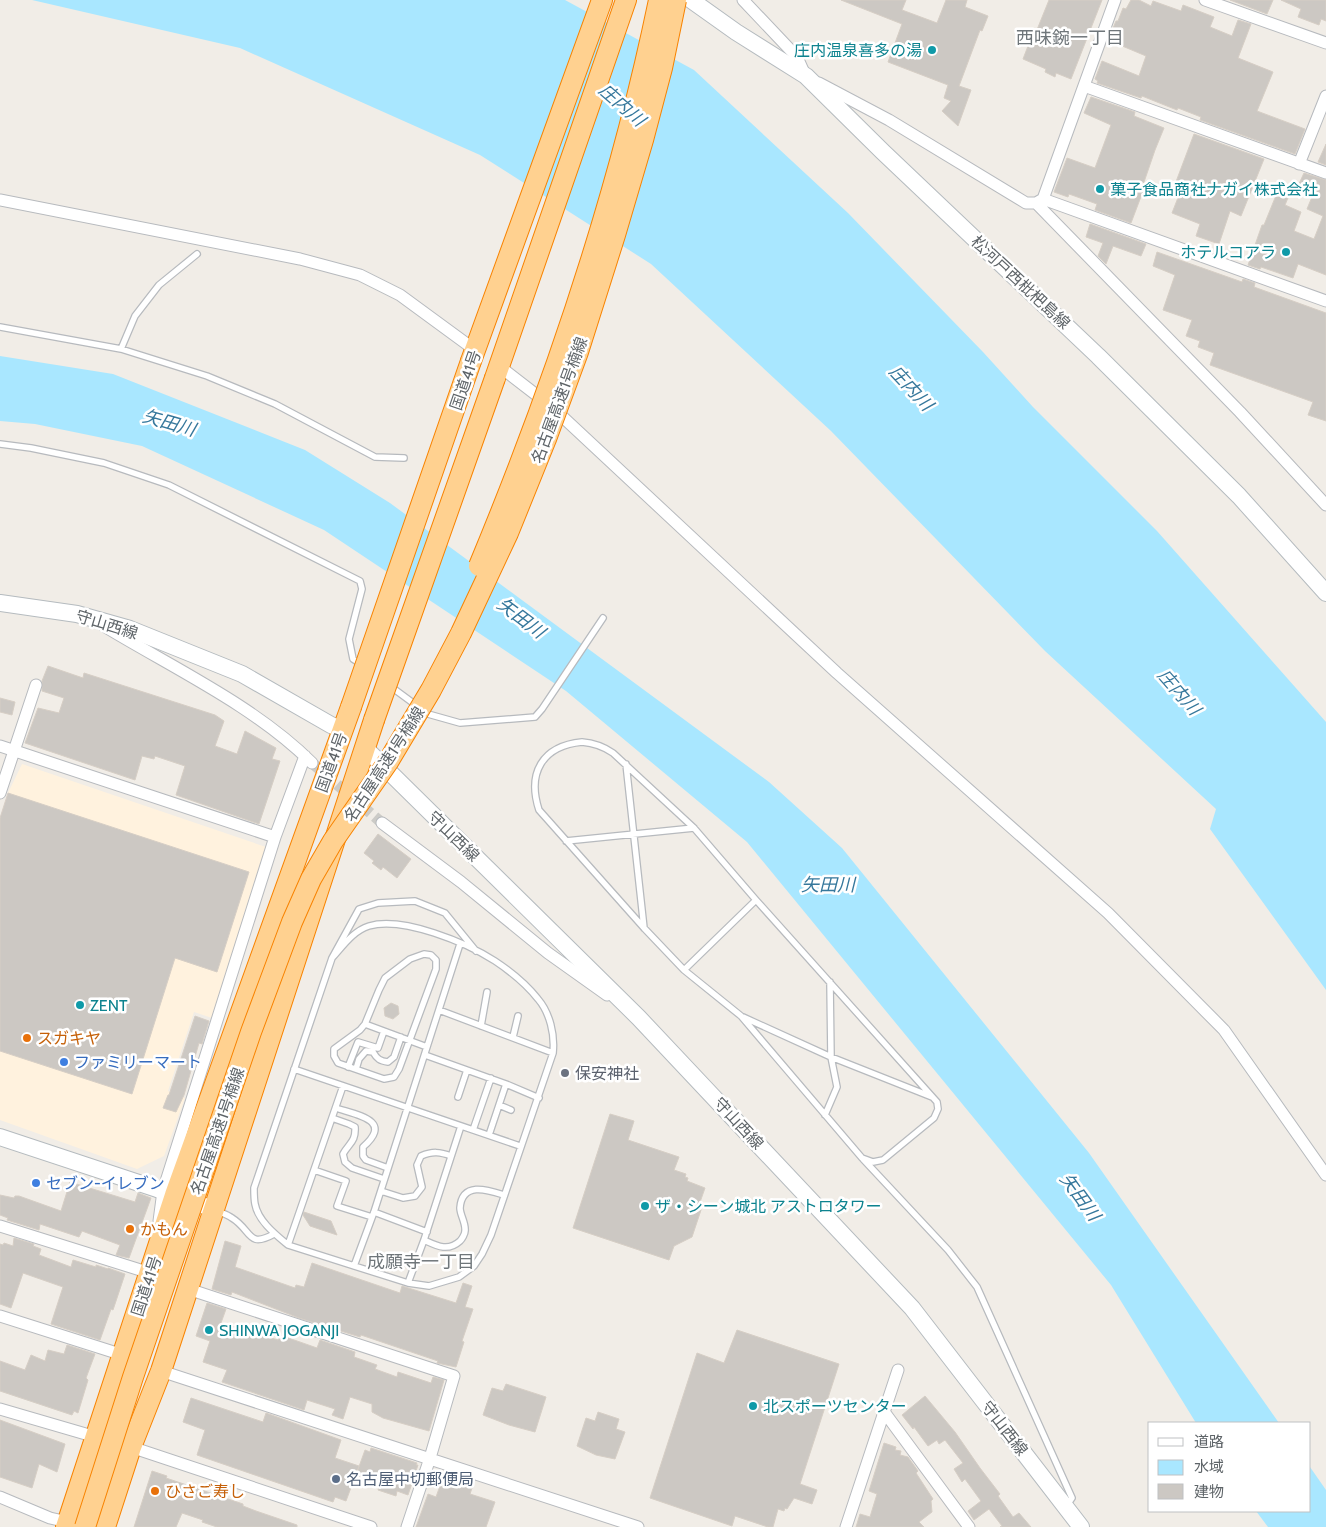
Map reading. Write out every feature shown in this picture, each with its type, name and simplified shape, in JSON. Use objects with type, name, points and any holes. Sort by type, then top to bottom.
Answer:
[{"type":"highway","name":"国道41号","points":[[74,1526],[96,1438],[152,1266],[169,1193],[351,707],[475,350],[602,0]]},
{"type":"highway","name":"国道41号","points":[[104,1527],[161,1371],[374,720],[500,366],[626,0]]},
{"type":"highway","name":"名古屋高速1号楠線","points":[[74,1526],[284,918],[304,875],[327,837],[382,757],[423,685],[476,574],[520,462],[562,346],[601,228],[635,108],[659,0]]},
{"type":"highway","name":"名古屋高速1号楠線","points":[[74,1526],[143,1349],[252,1032],[292,922],[311,879],[333,841],[388,762],[431,690],[461,633],[505,541],[546,439],[578,352],[616,235],[662,68],[676,0]]},
{"type":"main road","name":"松河戸西枇杷島線","points":[[691,0],[736,32],[806,76],[890,159],[1098,356],[1239,496],[1326,593]]},
{"type":"main road","name":"守山西線","points":[[0,603],[76,614],[130,629],[242,674],[342,730]]},
{"type":"main road","name":"守山西線","points":[[365,748],[639,1018],[912,1308],[1081,1527]]},
{"type":"main road","points":[[0,1137],[213,1209]]},
{"type":"street","points":[[743,0],[797,57],[806,76],[889,120],[1026,203],[1040,201],[1326,301]]},
{"type":"street","points":[[1040,201],[1115,0]]},
{"type":"street","points":[[1205,0],[1235,5],[1326,43]]},
{"type":"street","points":[[1084,86],[1326,173]]},
{"type":"street","points":[[1299,164],[1326,96]]},
{"type":"street","points":[[0,200],[300,259],[360,274],[400,295],[475,350]]},
{"type":"street","points":[[1040,201],[1326,505]]},
{"type":"street","points":[[500,366],[552,407],[837,673],[1108,914],[1224,1030],[1326,1175]]},
{"type":"street","points":[[92,618],[256,717],[308,760],[275,837],[169,1193]]},
{"type":"street","points":[[0,793],[36,685]]},
{"type":"street","points":[[0,746],[275,837]]},
{"type":"street","points":[[382,823],[461,882],[548,953],[639,1018]]},
{"type":"street","points":[[0,1226],[152,1266]]},
{"type":"street","points":[[188,1289],[454,1376],[407,1527]]},
{"type":"street","points":[[0,1316],[123,1355]]},
{"type":"street","points":[[846,1527],[898,1370]]},
{"type":"street","points":[[161,1371],[638,1527]]},
{"type":"street","points":[[0,1409],[96,1438]]},
{"type":"street","points":[[885,1413],[969,1527]]},
{"type":"street","points":[[132,1447],[371,1527]]},
{"type":"street","points":[[0,1497],[74,1526]]},
{"type":"lane","points":[[121,349],[135,316],[159,285],[197,254]]},
{"type":"lane","points":[[0,327],[121,349],[207,376],[275,404],[375,457],[404,458]]},
{"type":"lane","points":[[0,444],[31,448],[104,463],[170,485],[360,581],[362,589],[349,639],[353,659],[368,670]]},
{"type":"lane","points":[[383,681],[428,714],[460,723],[535,717],[604,618]]},
{"type":"lane","points":[[862,1158],[873,1162],[883,1160],[934,1118],[938,1109],[937,1102],[694,828],[626,764],[603,746],[592,743],[570,743],[559,747],[541,762],[534,782],[535,797],[539,810],[684,970],[741,1016],[862,1158],[948,1250],[977,1287],[1072,1498],[1066,1506]]},
{"type":"lane","points":[[626,764],[644,928]]},
{"type":"lane","points":[[566,841],[694,828]]},
{"type":"lane","points":[[684,970],[756,900]]},
{"type":"lane","points":[[332,958],[352,935],[369,926],[387,924],[410,926],[460,944],[496,962],[519,980],[539,1000],[552,1029],[554,1040],[553,1053],[491,1235],[482,1254],[474,1266],[459,1277],[429,1286],[408,1283],[288,1245],[274,1234],[262,1220],[255,1205],[254,1188],[332,958],[359,909],[378,904],[416,901],[445,913],[476,951]]},
{"type":"lane","points":[[354,1266],[381,1191],[460,944]]},
{"type":"lane","points":[[424,954],[431,955],[436,960],[436,970],[409,1040],[394,1077],[384,1079],[348,1067],[338,1063],[334,1056],[334,1049],[360,1030],[365,1024],[378,990],[385,978],[410,959],[424,954]]},
{"type":"lane","points":[[825,1115],[837,1087],[830,1057],[830,982]]},
{"type":"lane","points":[[482,1026],[487,992]]},
{"type":"lane","points":[[440,1010],[553,1053]]},
{"type":"lane","points":[[513,1037],[518,1016]]},
{"type":"lane","points":[[741,1016],[830,1057],[933,1097]]},
{"type":"lane","points":[[365,1024],[427,1047]]},
{"type":"lane","points":[[348,1067],[358,1042],[378,1048],[384,1031]]},
{"type":"lane","points":[[356,1069],[358,1059],[366,1051],[373,1052],[376,1058],[381,1061],[388,1062],[394,1057],[401,1037]]},
{"type":"lane","points":[[425,1055],[491,1078],[538,1098]]},
{"type":"lane","points":[[294,1069],[520,1146]]},
{"type":"lane","points":[[458,1097],[467,1070]]},
{"type":"lane","points":[[473,1130],[491,1078]]},
{"type":"lane","points":[[489,1135],[506,1084]]},
{"type":"lane","points":[[288,1245],[343,1086]]},
{"type":"lane","points":[[499,1105],[511,1110]]},
{"type":"lane","points":[[336,1108],[370,1120],[375,1125],[375,1132],[371,1140],[363,1147],[363,1156],[366,1160],[388,1168]]},
{"type":"lane","points":[[332,1118],[355,1127],[355,1135],[352,1142],[343,1154],[345,1162],[352,1168],[384,1179]]},
{"type":"lane","points":[[408,1283],[427,1232],[461,1126]]},
{"type":"lane","points":[[381,1191],[403,1198],[415,1196],[422,1186],[417,1165],[421,1156],[430,1152],[440,1152],[451,1156]]},
{"type":"lane","points":[[314,1170],[346,1181],[337,1206],[427,1232]]},
{"type":"lane","points":[[424,1240],[440,1247],[452,1247],[462,1239],[466,1230],[460,1207],[465,1195],[474,1189],[485,1189],[504,1195]]},
{"type":"lane","points":[[213,1209],[232,1218],[253,1239],[263,1240],[274,1234]]},
{"type":"shaded area","points":[[22,764],[269,848],[212,1018],[194,1012],[168,1091],[185,1098],[164,1156],[137,1169],[0,1120],[0,819],[8,793]]},
{"type":"water","name":"庄内川","points":[[32,0],[565,0],[694,70],[848,213],[983,352],[1033,407],[1157,531],[1326,722],[1326,990],[1210,829],[1216,809],[1045,651],[831,431],[651,264],[480,155],[240,48]]},
{"type":"water","name":"矢田川","points":[[0,356],[113,374],[305,450],[390,503],[769,782],[842,848],[1089,1153],[1278,1422],[1195,1422],[1111,1285],[747,842],[566,691],[324,530],[142,446],[35,424],[0,421]]},
{"type":"water","points":[[1311,1468],[1326,1490],[1326,1527],[1268,1527],[1257,1512],[1311,1512]]},
{"type":"building","name":"庄内温泉喜多の湯","points":[[841,0],[906,0],[902,10],[937,23],[946,0],[967,0],[965,7],[988,16],[982,31],[980,30],[959,86],[971,90],[958,126],[942,111],[951,101],[944,98],[948,85],[888,62],[902,24]]},
{"type":"building","points":[[1049,0],[1102,0],[1071,79],[1056,73],[1055,77],[1045,72],[1046,69],[1023,59],[1028,46],[1030,47]]},
{"type":"building","points":[[1131,0],[1139,0],[1151,6],[1153,1],[1181,11],[1183,5],[1214,17],[1210,27],[1232,36],[1238,20],[1251,24],[1238,58],[1273,72],[1257,111],[1305,129],[1295,154],[1200,120],[1201,117],[1178,108],[1177,110],[1142,96],[1141,98],[1097,83],[1098,81],[1095,79],[1102,61],[1139,76],[1146,56],[1108,40],[1123,8],[1126,9]]},
{"type":"building","points":[[1230,0],[1273,0],[1267,14]]},
{"type":"building","points":[[1281,0],[1326,0],[1326,21],[1321,19],[1319,25],[1298,17],[1301,9]]},
{"type":"building","points":[[1091,97],[1135,112],[1134,116],[1164,128],[1131,223],[1095,210],[1097,204],[1069,194],[1068,197],[1054,192],[1067,158],[1095,168],[1111,125],[1084,113]]},
{"type":"building","points":[[1194,134],[1264,159],[1241,216],[1230,211],[1219,244],[1196,236],[1200,224],[1172,213],[1181,190],[1174,187]]},
{"type":"building","points":[[1326,144],[1326,165],[1318,162]]},
{"type":"building","points":[[1304,173],[1326,180],[1326,275],[1298,264],[1293,278],[1261,267],[1260,269],[1248,265],[1262,225],[1264,225],[1279,188],[1290,193],[1285,205],[1301,212],[1294,231],[1314,239],[1323,216],[1307,209],[1314,192],[1298,186]]},
{"type":"building","points":[[1090,224],[1146,244],[1141,256],[1113,246],[1106,264],[1098,256],[1103,243],[1086,237]]},
{"type":"building","points":[[1157,252],[1242,282],[1243,279],[1255,283],[1254,287],[1326,313],[1326,421],[1308,415],[1313,402],[1210,365],[1214,353],[1198,347],[1200,341],[1186,336],[1192,320],[1163,310],[1175,275],[1153,266]]},
{"type":"building","points":[[48,666],[83,678],[84,673],[215,715],[224,721],[215,746],[237,754],[245,731],[276,748],[272,759],[280,761],[259,824],[176,795],[185,766],[155,756],[154,759],[142,756],[135,780],[25,743],[38,708],[59,713],[64,698],[42,691],[42,681]]},
{"type":"building","points":[[0,698],[15,702],[12,715],[0,712]]},
{"type":"building","points":[[8,793],[249,872],[217,972],[175,958],[132,1094],[0,1051],[0,818]]},
{"type":"building","points":[[378,834],[411,859],[397,878],[383,867],[381,870],[364,853]]},
{"type":"building","points":[[391,1003],[398,1006],[399,1014],[393,1019],[385,1016],[384,1008]]},
{"type":"building","points":[[195,1016],[209,1021],[202,1044],[199,1043],[184,1095],[176,1112],[163,1108]]},
{"type":"building","name":"ザ・シーン城北 アストロタワー","points":[[610,1114],[634,1121],[628,1140],[679,1157],[674,1170],[686,1174],[687,1181],[705,1188],[699,1205],[701,1210],[692,1237],[674,1246],[669,1260],[573,1228]]},
{"type":"building","points":[[70,1182],[135,1202],[138,1193],[151,1198],[129,1258],[116,1255],[120,1245],[82,1231],[79,1237],[40,1224],[39,1230],[7,1220],[8,1218],[0,1215],[0,1195],[14,1198],[19,1196],[61,1211]]},
{"type":"building","points":[[304,1212],[331,1221],[337,1235],[310,1226],[303,1215]]},
{"type":"building","points":[[14,1238],[34,1244],[33,1246],[41,1249],[39,1255],[71,1267],[73,1260],[125,1274],[113,1310],[111,1309],[100,1340],[51,1324],[63,1287],[23,1273],[11,1308],[0,1304],[0,1244],[3,1245],[4,1243],[13,1246]]},
{"type":"building","points":[[225,1241],[241,1246],[235,1267],[295,1288],[296,1285],[304,1287],[312,1263],[400,1293],[402,1286],[456,1303],[463,1283],[472,1286],[465,1307],[473,1309],[462,1341],[464,1342],[456,1367],[437,1363],[438,1361],[361,1335],[360,1337],[299,1318],[232,1292],[231,1295],[212,1289]]},
{"type":"building","points":[[207,1303],[226,1309],[221,1323],[278,1340],[280,1335],[317,1348],[320,1340],[355,1352],[354,1357],[377,1365],[375,1369],[397,1377],[398,1372],[431,1383],[433,1377],[444,1380],[429,1431],[383,1418],[372,1412],[372,1404],[350,1397],[343,1419],[332,1415],[335,1409],[307,1400],[304,1410],[222,1382],[227,1370],[203,1362],[210,1341],[196,1336]]},
{"type":"building","name":"北スポーツセンター","points":[[737,1330],[839,1364],[800,1484],[817,1490],[812,1504],[794,1498],[787,1509],[785,1508],[784,1511],[778,1509],[773,1527],[735,1516],[732,1526],[650,1498],[697,1353],[724,1363]]},
{"type":"building","points":[[67,1345],[95,1354],[86,1378],[88,1380],[78,1413],[74,1411],[72,1415],[0,1391],[0,1361],[25,1370],[31,1355],[45,1361],[48,1350],[64,1354]]},
{"type":"building","points":[[506,1384],[546,1397],[535,1432],[483,1415],[492,1388],[503,1391]]},
{"type":"building","points":[[925,1396],[955,1432],[1000,1494],[998,1496],[1013,1517],[1019,1513],[1031,1527],[1000,1527],[1002,1526],[989,1509],[974,1520],[968,1511],[981,1501],[965,1479],[962,1482],[954,1469],[963,1463],[945,1440],[939,1444],[937,1440],[928,1446],[902,1415]]},
{"type":"building","points":[[191,1398],[263,1422],[266,1413],[341,1440],[335,1458],[359,1466],[346,1501],[335,1497],[333,1502],[197,1455],[205,1430],[183,1422]]},
{"type":"building","points":[[598,1412],[619,1419],[616,1429],[625,1432],[615,1459],[596,1455],[577,1446],[586,1418],[595,1421]]},
{"type":"building","points":[[0,1420],[65,1444],[57,1472],[39,1464],[32,1488],[0,1477]]},
{"type":"building","points":[[884,1443],[896,1447],[895,1450],[901,1451],[900,1455],[908,1457],[933,1499],[931,1501],[932,1512],[919,1522],[924,1527],[856,1527],[860,1514],[870,1517],[877,1494],[869,1491]]},
{"type":"building","points":[[371,1448],[417,1463],[416,1465],[418,1465],[408,1495],[397,1491],[396,1496],[378,1490],[380,1484],[356,1475],[365,1450],[370,1452]]},
{"type":"building","points":[[152,1471],[167,1476],[166,1478],[243,1504],[243,1506],[297,1525],[297,1527],[217,1527],[182,1513],[176,1527],[134,1527]]},
{"type":"building","points":[[445,1472],[474,1482],[470,1494],[495,1502],[486,1527],[416,1527],[428,1494],[436,1497]]},
{"type":"tunnel","points":[[312,763],[382,823]]},
{"type":"place","name":"庄内温泉喜多の湯","points":[[932,50]]},
{"type":"place","name":"菓子食品商社ナガイ株式会社","points":[[1100,189]]},
{"type":"place","name":"ホテルコアラ","points":[[1286,252]]},
{"type":"place","name":"ZENT","points":[[80,1005]]},
{"type":"place","name":"スガキヤ","points":[[27,1038]]},
{"type":"place","name":"ファミリーマート","points":[[64,1062]]},
{"type":"place","name":"保安神社","points":[[565,1073]]},
{"type":"place","name":"セブン-イレブン","points":[[36,1183]]},
{"type":"place","name":"ザ・シーン城北 アストロタワー","points":[[645,1206]]},
{"type":"place","name":"かもん","points":[[130,1229]]},
{"type":"place","name":"SHINWA JOGANJI","points":[[209,1330]]},
{"type":"place","name":"北スポーツセンター","points":[[753,1406]]},
{"type":"place","name":"名古屋中切郵便局","points":[[336,1479]]},
{"type":"place","name":"ひさご寿し","points":[[155,1491]]},
{"type":"district","name":"西味鋺一丁目","points":[[1070,38]]},
{"type":"district","name":"成願寺一丁目","points":[[421,1262]]}]
